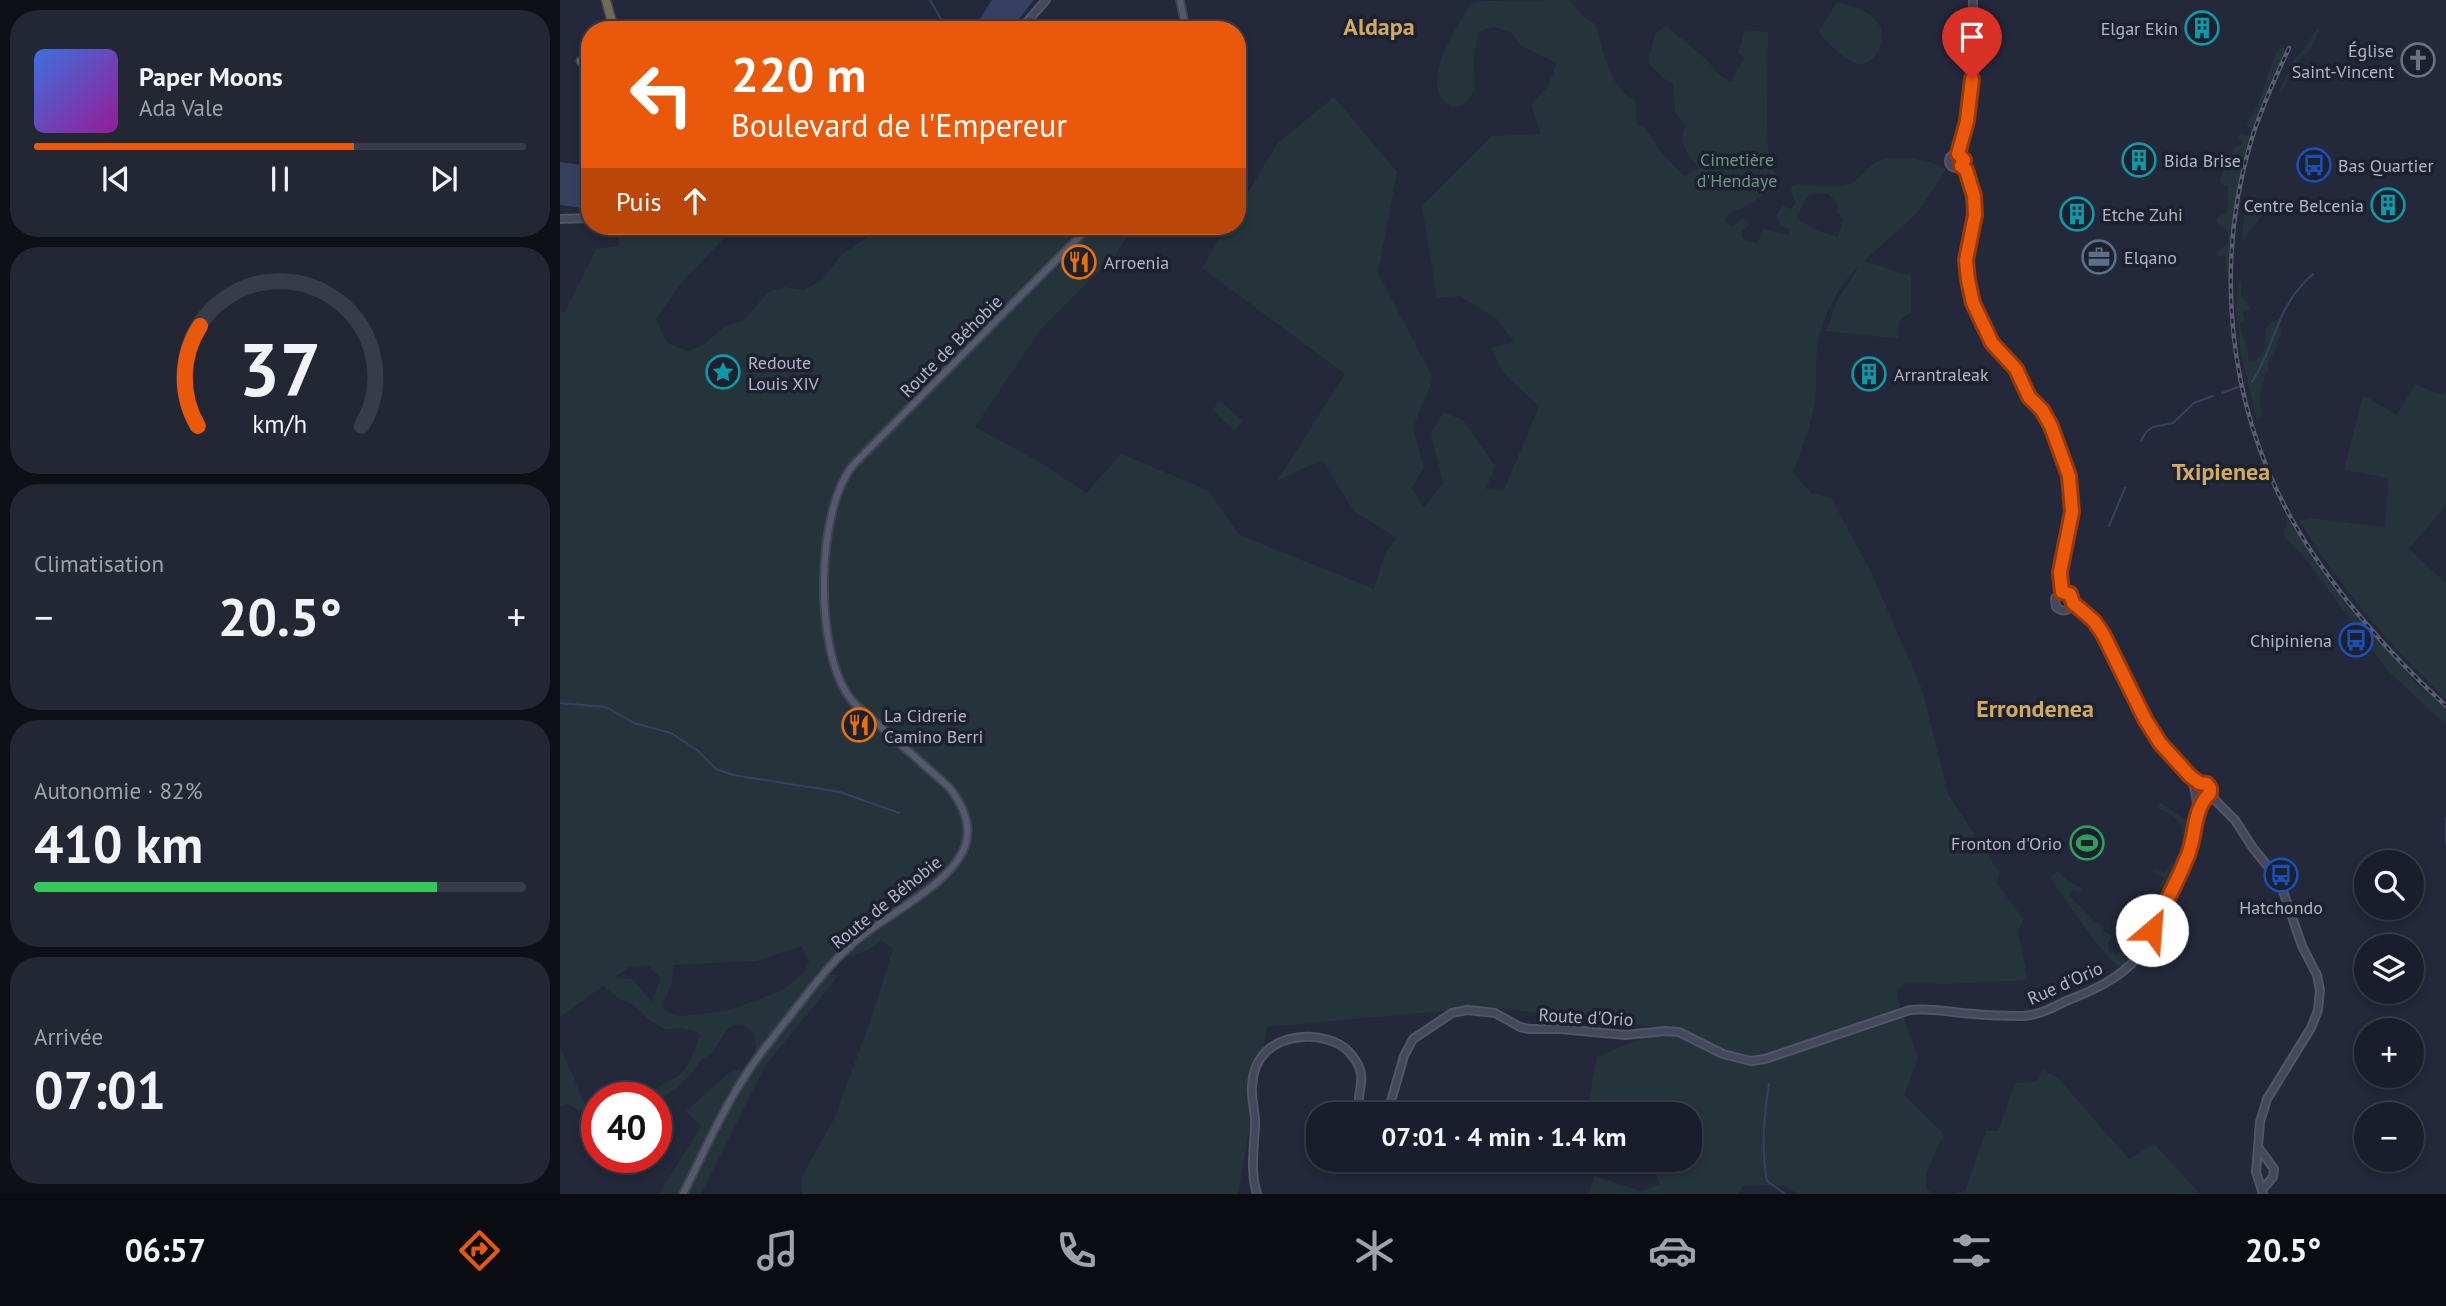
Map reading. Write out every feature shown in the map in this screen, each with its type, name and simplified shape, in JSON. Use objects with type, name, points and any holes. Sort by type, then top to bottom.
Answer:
[{"type":"highway","points":[[606,0],[611,21]]},
{"type":"main road","points":[[1028,21],[1046,0]]},
{"type":"main road","points":[[1180,0],[1184,21]]},
{"type":"main road","points":[[1958,154],[1967,121],[1972,79],[1973,0]]},
{"type":"main road","points":[[1958,154],[1964,160],[1961,166],[1955,168],[1950,163],[1951,156],[1958,154]]},
{"type":"main road","points":[[1961,166],[1966,170],[1974,196],[1975,215],[1966,260],[1973,303],[1992,343],[2016,369],[2029,397],[2042,410],[2051,426],[2069,476],[2072,512],[2060,572],[2062,592]]},
{"type":"main road","points":[[560,219],[581,218]]},
{"type":"main road","name":"Route de Béhobie","points":[[683,1194],[750,1068],[826,970],[851,945],[951,869],[964,849],[968,831],[965,814],[949,787],[851,699],[840,682],[832,640],[827,560],[835,499],[848,471],[1081,235]]},
{"type":"main road","points":[[2062,592],[2055,598],[2056,607],[2059,610],[2068,610],[2073,603]]},
{"type":"main road","points":[[2062,592],[2070,594],[2073,603],[2094,621],[2103,634],[2145,719],[2160,743],[2204,795],[2216,801],[2235,820],[2274,874],[2283,891],[2302,946],[2317,975],[2320,990],[2318,1010],[2311,1028],[2267,1099],[2260,1122],[2257,1146],[2258,1177],[2262,1192]]},
{"type":"main road","points":[[2197,785],[2207,784],[2204,795]]},
{"type":"main road","name":"Rue d'Orio","points":[[1760,1060],[1910,1010],[1926,1008],[1962,1013],[2031,1015],[2098,987],[2120,973],[2141,954],[2189,854],[2198,808],[2204,795]]},
{"type":"main road","name":"Route d'Orio","points":[[1391,1102],[1404,1056],[1413,1040],[1452,1013],[1467,1010],[1495,1013],[1529,1029],[1625,1035],[1679,1032],[1723,1054],[1751,1061],[1760,1060]]},
{"type":"main road","points":[[1257,1194],[1252,1174],[1255,1122],[1252,1088],[1257,1061],[1262,1054],[1270,1047],[1289,1039],[1308,1037],[1344,1047],[1355,1060],[1363,1077],[1358,1102]]},
{"type":"main road","points":[[2257,1146],[2274,1169],[2273,1177],[2268,1180],[2262,1192]]},
{"type":"main road","points":[[2258,1167],[2267,1162]]},
{"type":"main road","points":[[2258,1177],[2268,1180]]},
{"type":"green space","name":"Cimetière d'Hendaye","points":[[1569,0],[1585,18],[1595,24],[1604,56],[1614,78],[1620,88],[1635,100],[1638,127],[1643,125],[1660,151],[1684,176],[1699,168],[1683,143],[1686,126],[1675,112],[1673,82],[1669,83],[1650,65],[1648,59],[1655,34],[1666,26],[1708,61],[1718,74],[1731,82],[1744,58],[1738,53],[1745,30],[1768,32],[1769,163],[1779,178],[1771,185],[1773,189],[1725,218],[1726,223],[1732,226],[1740,219],[1747,220],[1749,225],[1742,231],[1742,238],[1758,244],[1762,228],[1789,235],[1789,229],[1781,226],[1776,216],[1783,206],[1791,209],[1796,203],[1791,191],[1792,187],[1798,184],[1847,185],[1878,161],[1893,158],[1923,160],[1946,170],[1918,212],[1864,261],[1911,276],[1911,314],[1901,320],[1899,339],[1826,331],[1837,301],[1860,265],[1844,283],[1831,305],[1821,328],[1816,357],[1814,409],[1793,473],[1811,493],[1831,498],[1871,572],[1922,689],[1948,794],[1999,872],[1997,883],[2023,919],[2018,931],[2026,980],[1906,983],[1897,990],[1899,1004],[1918,1058],[1904,1095],[1944,1134],[1926,1173],[1926,1189],[1935,1194],[1798,1194],[1783,1185],[1743,1186],[1738,1194],[1588,1194],[1595,1176],[1641,1191],[1660,1185],[1655,1172],[1702,1172],[1702,1102],[1588,1102],[1597,1057],[1666,1028],[1487,1007],[1267,1027],[1238,1194],[802,1194],[801,1178],[835,1117],[893,949],[881,940],[859,954],[833,957],[815,974],[839,975],[765,1066],[701,1194],[655,1194],[661,1191],[701,1126],[686,1111],[730,1072],[751,1067],[756,1047],[755,1034],[742,1024],[729,1027],[712,1053],[700,1061],[694,1071],[672,1092],[672,1082],[667,1082],[686,1067],[700,1036],[696,1031],[664,1029],[647,1018],[633,1004],[621,1000],[603,986],[560,1017],[560,311],[565,312],[596,249],[619,246],[619,235],[727,235],[683,281],[656,319],[667,343],[688,351],[703,345],[725,326],[743,321],[768,292],[784,287],[804,290],[821,281],[842,254],[871,235],[1128,235],[1116,254],[1041,329],[975,427],[1038,461],[1086,493],[1121,454],[1208,490],[1239,535],[1374,589],[1385,553],[1397,538],[1354,511],[1322,460],[1277,481],[1345,374],[1202,268],[1222,235],[1246,235],[1246,195],[1278,143],[1334,97],[1397,172],[1378,273],[1433,378],[1413,428],[1424,467],[1412,488],[1424,507],[1443,483],[1431,433],[1443,412],[1463,420],[1495,466],[1486,489],[1504,490],[1539,406],[1505,375],[1491,348],[1514,342],[1496,318],[1460,296],[1437,298],[1422,206],[1492,136],[1541,134],[1531,104],[1548,86],[1557,63],[1521,46],[1511,32],[1493,27],[1478,32],[1474,58],[1475,90],[1464,105],[1451,108],[1441,98],[1437,81],[1442,58],[1470,4],[1484,1]],"holes":[[[1829,194],[1838,205],[1837,213],[1843,219],[1838,237],[1818,231],[1798,219],[1797,215],[1809,195]],[[801,946],[809,961],[804,973],[781,991],[727,1011],[679,1016],[665,1010],[663,1005],[672,983],[673,965],[757,961]],[[651,966],[650,969],[660,980],[652,1002],[632,979],[615,977],[629,967]]]},
{"type":"green space","points":[[1836,4],[1866,12],[1881,28],[1879,49],[1871,60],[1865,63],[1859,64],[1848,59],[1820,34],[1819,30]]},
{"type":"green space","points":[[2317,29],[2320,29],[2311,49],[2301,59],[2280,94],[2294,59],[2304,50]]},
{"type":"green space","points":[[2281,44],[2285,51],[2254,128],[2250,128],[2246,125],[2257,107]]},
{"type":"green space","points":[[2239,135],[2249,136],[2249,140],[2226,272],[2225,255],[2219,256],[2216,252],[2228,239],[2228,232],[2217,223],[2217,218],[2227,212],[2228,186],[2220,183],[2220,180],[2234,148],[2241,145],[2241,141],[2237,140]]},
{"type":"green space","points":[[2263,205],[2263,215],[2246,240],[2242,239],[2244,210]]},
{"type":"green space","points":[[2238,281],[2241,282],[2241,295],[2251,310],[2243,312],[2245,321],[2240,324],[2248,351],[2248,361],[2257,360],[2264,350],[2267,327],[2280,319],[2281,336],[2268,363],[2261,394],[2262,416],[2257,421],[2240,348],[2236,308]]},
{"type":"green space","points":[[2415,384],[2441,395],[2446,391],[2446,505],[2409,549],[2446,583],[2446,699],[2405,658],[2367,614],[2331,568],[2299,520],[2310,518],[2385,527],[2388,478],[2344,470],[2363,395],[2397,415]]},
{"type":"green space","points":[[1220,401],[1243,421],[1234,431],[1212,410]]},
{"type":"green space","points":[[2284,513],[2330,583],[2414,681],[2446,710],[2446,725],[2388,671],[2304,557],[2285,538],[2287,523]]},
{"type":"green space","points":[[2160,802],[2184,819],[2192,820],[2188,847],[2182,845],[2179,822],[2156,807]]},
{"type":"green space","name":"Fronton d'Orio","points":[[2090,827],[2098,840],[2094,854],[2074,842],[2078,832]]},
{"type":"green space","points":[[2179,853],[2182,854],[2167,890],[2159,888],[2164,878],[2151,871],[2155,868],[2164,872]]},
{"type":"green space","points":[[2058,871],[2083,889],[2079,893],[2073,890],[2069,896],[2090,918],[2104,927],[2103,931],[2112,936],[2107,945],[2108,951],[2117,956],[2127,939],[2138,945],[2132,940],[2138,928],[2136,927],[2130,937],[2124,933],[2130,923],[2147,931],[2137,951],[2121,967],[2095,941],[2050,877]]},
{"type":"green space","points":[[560,1046],[581,1095],[581,1111],[568,1104],[560,1106]]},
{"type":"green space","points":[[2042,1070],[2058,1078],[2129,1159],[2154,1144],[2200,1194],[1951,1194],[1965,1191],[1986,1131],[1998,1131],[2015,1083],[2038,1081]]},
{"type":"water","points":[[992,0],[1034,0],[1017,21],[979,21]]},
{"type":"water","points":[[560,162],[581,165],[581,208],[560,205]]},
{"type":"waterway","points":[[930,0],[942,21]]},
{"type":"waterway","points":[[2252,382],[2283,313],[2300,287],[2313,274]]},
{"type":"waterway","points":[[2222,393],[2241,386]]},
{"type":"waterway","points":[[2141,441],[2153,427],[2173,423],[2194,403],[2213,396]]},
{"type":"waterway","points":[[2109,526],[2125,488]]},
{"type":"waterway","points":[[560,703],[606,707],[634,723],[671,733],[697,750],[716,769],[733,775],[840,792],[899,813]]},
{"type":"waterway","points":[[2446,819],[2446,843]]},
{"type":"waterway","points":[[1769,1084],[1764,1132],[1765,1169],[1767,1181],[1785,1194]]},
{"type":"railway","points":[[2289,48],[2255,129],[2240,188],[2233,237],[2231,285],[2241,382],[2253,429],[2270,474],[2306,543],[2361,618],[2446,706]]},
{"type":"place","name":"Elgar Ekin","points":[[2202,28]]},
{"type":"place","name":"Église Saint-Vincent","points":[[2418,60]]},
{"type":"place","name":"Bida Brise","points":[[2139,160]]},
{"type":"place","name":"Bas Quartier","points":[[2314,165]]},
{"type":"place","name":"Centre Belcenia","points":[[2388,205]]},
{"type":"place","name":"Etche Zuhi","points":[[2077,214]]},
{"type":"place","name":"Elqano","points":[[2099,257]]},
{"type":"place","name":"Arroenia","points":[[1079,262]]},
{"type":"place","name":"Redoute Louis XIV","points":[[723,372]]},
{"type":"place","name":"Arrantraleak","points":[[1869,374]]},
{"type":"place","name":"Chipiniena","points":[[2356,640]]},
{"type":"place","name":"La Cidrerie Camino Berri","points":[[859,725]]},
{"type":"place","name":"Fronton d'Orio","points":[[2087,843]]},
{"type":"place","name":"Hatchondo","points":[[2281,875]]},
{"type":"district","name":"Aldapa","points":[[1379,26]]},
{"type":"district","name":"Txipienea","points":[[2221,471]]},
{"type":"district","name":"Errondenea","points":[[2035,708]]},
{"type":"route","points":[[1972,79],[1967,121],[1958,154],[1964,160],[1961,166],[1966,170],[1974,196],[1975,215],[1966,260],[1968,280],[1973,303],[1992,343],[2016,369],[2029,397],[2042,410],[2066,466],[2071,488],[2072,512],[2060,572],[2062,592],[2070,594],[2073,603],[2094,621],[2103,634],[2145,719],[2160,743],[2190,776],[2210,788],[2210,793],[2198,808],[2189,854],[2152,930]]}]
